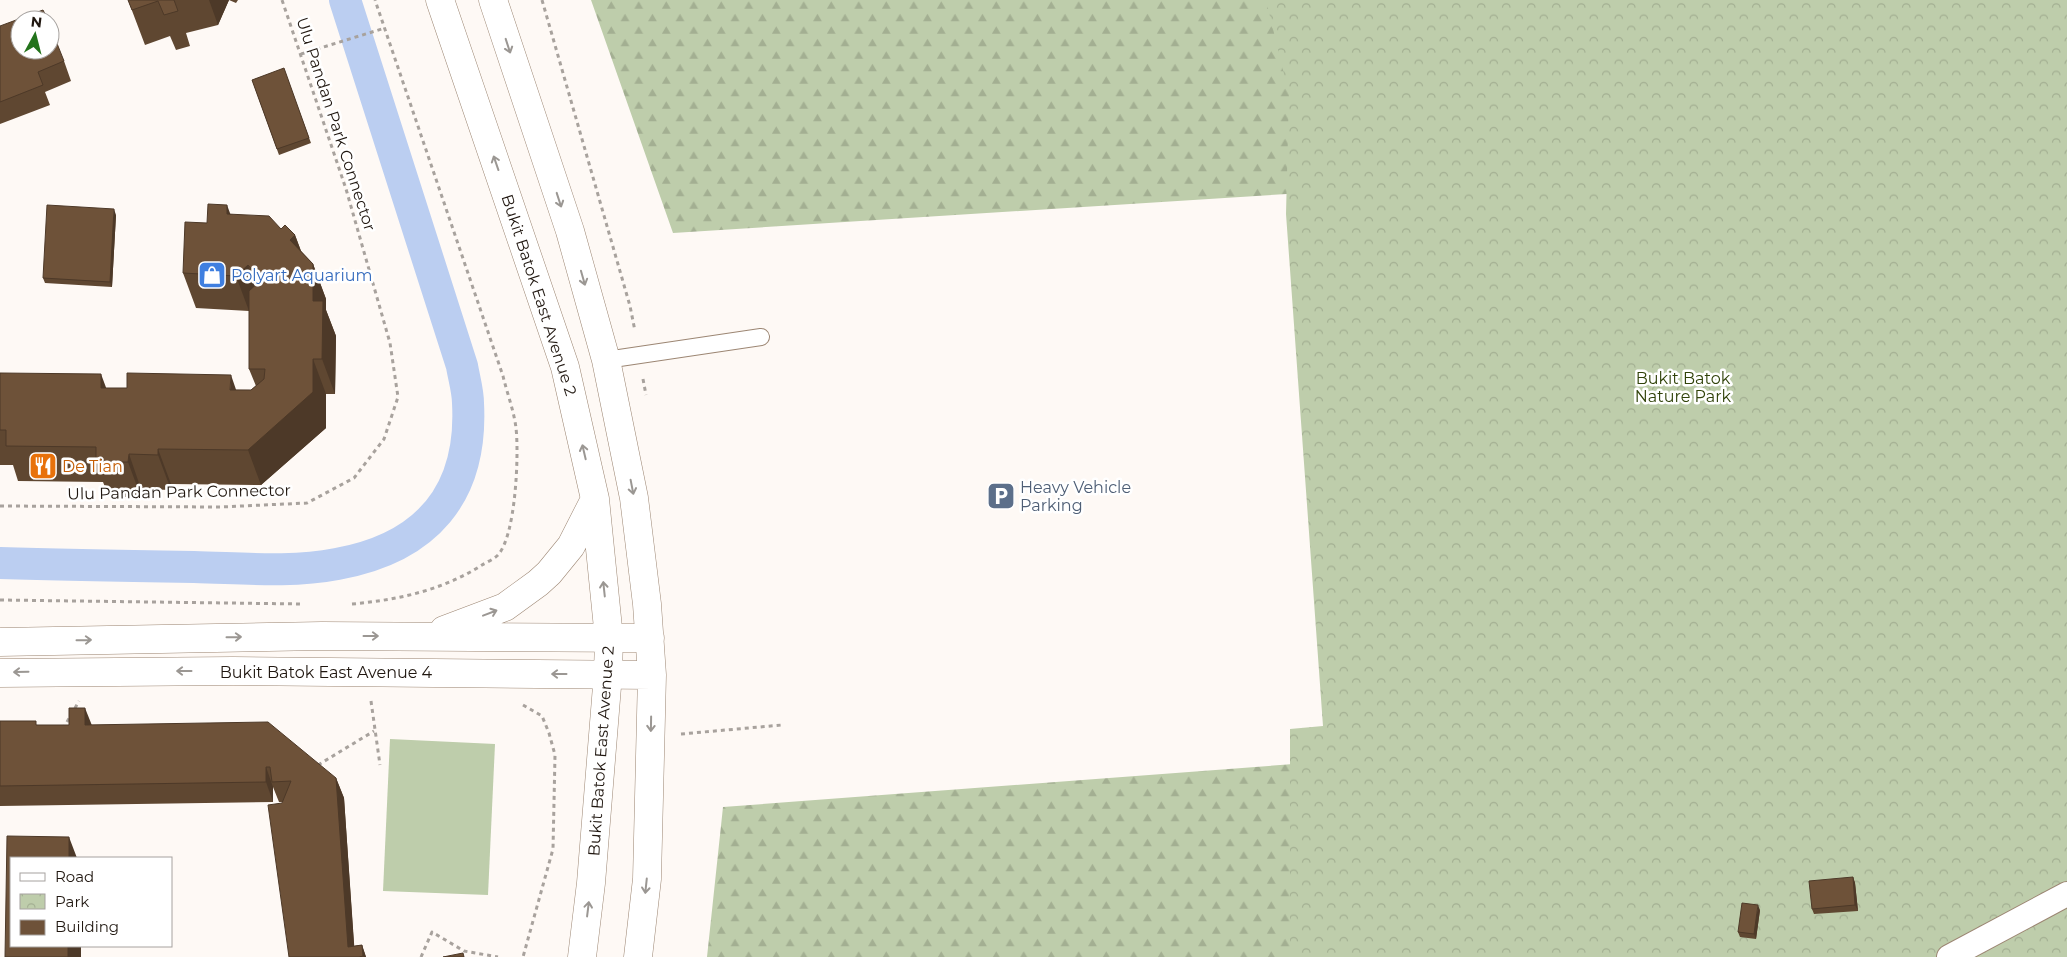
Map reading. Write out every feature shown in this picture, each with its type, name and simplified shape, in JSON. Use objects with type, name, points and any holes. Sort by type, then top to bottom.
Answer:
[{"type":"street","name":"Bukit Batok East Avenue 2","points":[[440,0],[566,367],[595,499],[609,638],[608,674],[591,883],[582,957]]},
{"type":"street","points":[[493,0],[570,231],[606,360],[634,498],[650,638],[652,675],[647,879],[638,957]]},
{"type":"street","points":[[428,636],[505,607],[549,573],[571,546],[595,499]]},
{"type":"street","points":[[0,642],[322,636],[650,638]]},
{"type":"street","name":"Bukit Batok East Avenue 4","points":[[0,673],[233,671],[652,675]]},
{"type":"street","points":[[1949,957],[2067,894]]},
{"type":"lane","points":[[606,360],[762,337]]},
{"type":"path","name":"Ulu Pandan Park Connector","points":[[0,506],[220,507],[307,503],[354,478],[384,439],[398,398],[390,343],[346,189],[282,0]]},
{"type":"path","points":[[349,604],[382,602],[421,592],[466,575],[499,554],[511,526],[516,484],[516,428],[503,376],[375,0]]},
{"type":"path","points":[[300,54],[384,28]]},
{"type":"path","points":[[0,600],[311,604]]},
{"type":"path","points":[[371,700],[380,765]]},
{"type":"path","points":[[62,732],[73,708]]},
{"type":"path","points":[[524,957],[553,849],[555,755],[542,716]]},
{"type":"path","points":[[675,735],[782,725]]},
{"type":"path","points":[[318,765],[374,731]]},
{"type":"path","points":[[421,957],[432,932],[464,951],[498,957]]},
{"type":"green space","name":"Bukit Batok Nature Park","points":[[591,0],[2067,0],[1795,957],[707,957],[723,807],[1360,759],[1303,193],[673,233]]},
{"type":"green space","name":"Bukit Batok Nature Park","points":[[1266,0],[2067,0],[2067,957],[1290,957],[1290,729],[1323,726],[1286,214],[1289,95]]},
{"type":"green space","points":[[390,739],[495,744],[488,895],[383,891]]},
{"type":"building","points":[[128,0],[174,0],[178,11],[164,15],[158,1],[132,10]]},
{"type":"building","points":[[10,22],[10,60],[60,60],[60,51],[64,61],[38,72],[43,85],[0,102],[0,26]]},
{"type":"building","points":[[284,68],[309,138],[277,149],[252,80]]},
{"type":"building","points":[[208,204],[227,205],[227,214],[269,216],[281,229],[285,225],[295,235],[290,240],[313,264],[313,301],[323,301],[322,359],[313,359],[313,392],[248,450],[158,449],[158,455],[129,454],[128,462],[96,462],[96,447],[6,446],[6,430],[0,430],[0,373],[101,374],[101,388],[127,388],[127,373],[231,375],[230,390],[251,390],[264,379],[265,369],[249,369],[249,291],[261,280],[248,265],[236,276],[183,273],[185,222],[207,223]]},
{"type":"building","points":[[47,205],[114,209],[110,282],[43,278]]},
{"type":"building","points":[[69,708],[85,708],[85,725],[268,722],[336,778],[348,947],[362,945],[363,956],[289,957],[268,805],[282,803],[291,781],[272,782],[270,767],[266,767],[266,782],[0,786],[0,721],[36,721],[36,725],[69,725]]},
{"type":"building","points":[[7,836],[69,837],[69,857],[10,857],[10,947],[68,947],[68,957],[5,957]]},
{"type":"building","points":[[1853,877],[1855,905],[1812,909],[1809,881]]},
{"type":"building","points":[[1742,903],[1758,905],[1754,934],[1738,932]]},
{"type":"building","points":[[463,953],[464,957],[443,957]]},
{"type":"waterway","points":[[0,563],[266,569],[320,567],[368,556],[396,545],[419,530],[438,512],[452,490],[462,465],[467,436],[468,398],[462,366],[345,0]]},
{"type":"place","name":"Polyart Aquarium","points":[[212,275]]},
{"type":"place","name":"De Tian","points":[[43,466]]},
{"type":"place","name":"Heavy Vehicle Parking","points":[[1001,496]]}]
